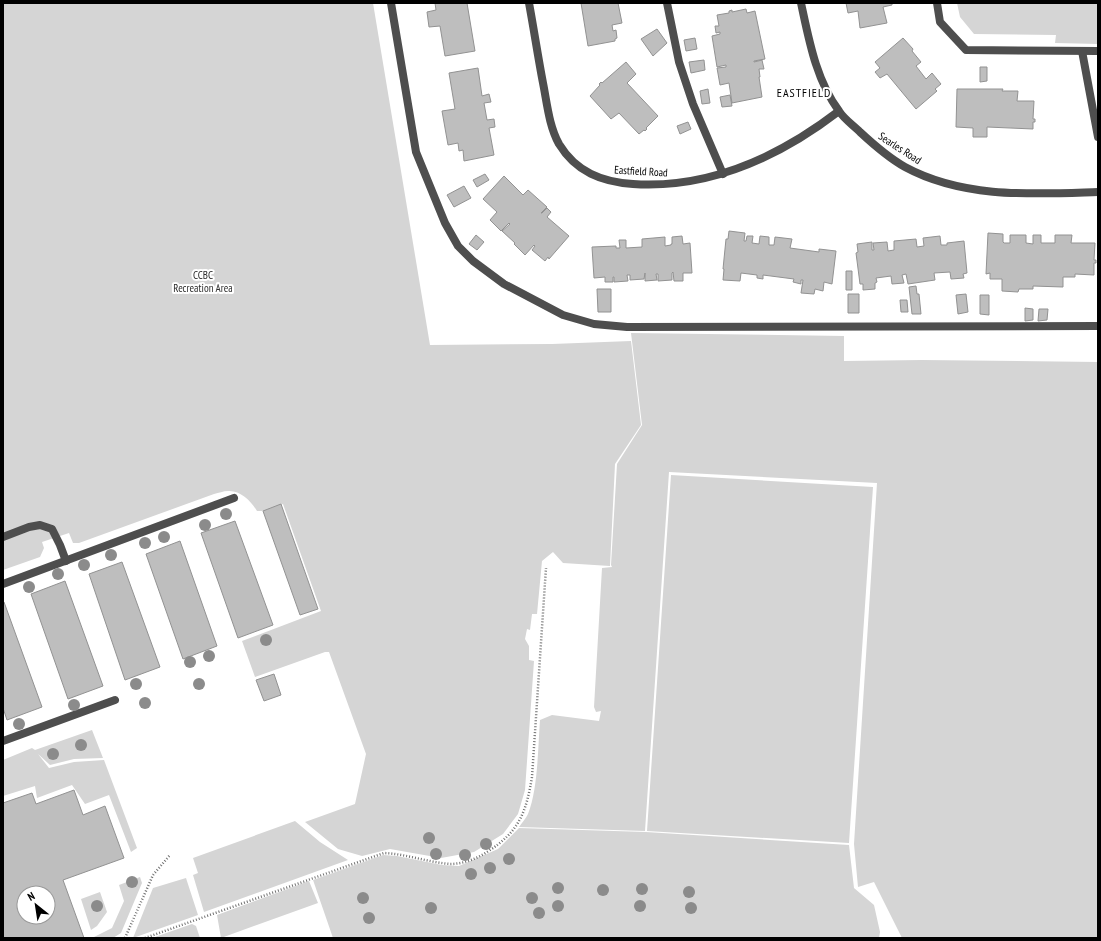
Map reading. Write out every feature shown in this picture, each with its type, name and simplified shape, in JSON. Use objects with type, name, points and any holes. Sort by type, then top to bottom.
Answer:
[{"type":"street","points":[[391,3],[416,152],[445,223],[458,246],[473,261],[504,284],[563,315],[594,324],[627,327],[1098,326]]},
{"type":"street","name":"Eastfield Road","points":[[529,3],[551,123],[559,144],[573,162],[591,174],[614,182],[648,185],[680,183],[723,174],[764,158],[792,144],[820,126],[839,111]]},
{"type":"street","points":[[667,3],[679,62],[693,104],[723,174]]},
{"type":"street","name":"Searles Road","points":[[801,3],[817,67],[828,92],[839,111],[871,143],[905,167],[929,178],[964,188],[1048,194],[1098,192]]},
{"type":"street","points":[[937,3],[940,22],[966,50],[1098,51]]},
{"type":"street","points":[[1082,51],[1098,137]]},
{"type":"street","points":[[3,584],[234,498]]},
{"type":"street","points":[[3,537],[29,527],[40,525],[52,529],[66,561]]},
{"type":"street","points":[[3,741],[114,700]]},
{"type":"path","points":[[145,938],[384,853],[452,864],[467,862],[481,856],[500,844],[510,834],[528,802],[532,777],[546,568]]},
{"type":"path","points":[[125,938],[153,875],[170,855]]},
{"type":"green space","name":"CCBC Recreation Area","points":[[3,3],[373,3],[430,345],[552,344],[631,341],[641,425],[615,464],[610,566],[563,563],[553,552],[542,561],[537,614],[532,614],[530,630],[527,629],[525,639],[529,646],[529,660],[534,661],[525,790],[518,814],[503,834],[474,852],[441,858],[390,849],[362,856],[338,849],[305,822],[355,804],[366,754],[329,652],[325,652],[255,677],[242,641],[321,611],[283,504],[263,511],[257,511],[241,494],[226,491],[79,543],[73,543],[69,533],[42,542],[44,548],[40,557],[3,570]]},
{"type":"green space","points":[[957,3],[1098,3],[1098,44],[1055,43],[1056,35],[974,34],[960,17]]},
{"type":"green space","points":[[631,333],[844,336],[844,361],[922,360],[1098,362],[1098,938],[902,938],[874,882],[858,887],[854,844],[877,483],[669,472],[645,831],[519,827],[528,814],[534,793],[540,720],[552,715],[599,721],[601,711],[596,712],[594,707],[602,568],[612,567],[617,464],[642,425]]},
{"type":"green space","points":[[671,475],[873,487],[849,843],[647,831]]},
{"type":"green space","points":[[92,730],[103,758],[74,759],[50,765],[38,754],[49,768],[74,762],[104,760],[137,848],[131,852],[109,795],[85,804],[72,785],[37,798],[35,786],[3,796],[3,760],[32,748],[35,750]]},
{"type":"green space","points":[[295,821],[320,842],[348,860],[204,912],[193,875],[198,873],[193,858]]},
{"type":"green space","points":[[519,828],[646,832],[849,845],[854,888],[874,905],[880,932],[879,938],[333,938],[313,880],[383,855],[397,856],[442,865],[459,866],[498,849]]},
{"type":"green space","points":[[140,877],[142,883],[121,933],[113,938],[94,938],[112,928],[124,901],[119,885]]},
{"type":"green space","points":[[186,878],[198,915],[133,938],[153,888]]},
{"type":"green space","points":[[309,881],[318,903],[221,938],[217,915]]},
{"type":"green space","points":[[100,892],[107,912],[97,926],[91,930],[81,899]]},
{"type":"green space","points":[[192,924],[196,926],[200,938],[152,938]]},
{"type":"building","points":[[435,3],[467,3],[475,51],[445,56],[440,26],[429,27],[427,12],[436,10]]},
{"type":"building","points":[[581,3],[618,3],[622,23],[612,25],[613,31],[616,30],[617,38],[615,41],[588,46]]},
{"type":"building","points":[[846,3],[892,3],[892,5],[883,7],[887,23],[860,28],[858,11],[848,13]]},
{"type":"building","points":[[746,9],[747,13],[755,11],[765,59],[754,61],[762,60],[764,69],[759,69],[762,97],[732,103],[729,83],[720,85],[717,68],[726,67],[726,65],[717,67],[712,36],[720,34],[720,32],[716,33],[715,26],[719,26],[717,15],[729,13],[729,11],[732,10],[732,12]]},
{"type":"building","points":[[657,29],[667,43],[653,56],[641,39]]},
{"type":"building","points":[[695,38],[697,49],[686,51],[684,40]]},
{"type":"building","points":[[903,38],[913,49],[912,51],[921,62],[916,66],[926,79],[932,73],[941,84],[935,89],[937,91],[916,109],[887,74],[880,78],[875,72],[880,68],[875,62]]},
{"type":"building","points":[[704,60],[705,70],[691,73],[689,62]]},
{"type":"building","points":[[626,62],[636,74],[627,83],[658,116],[646,128],[647,129],[645,131],[644,130],[639,134],[619,113],[611,119],[590,96],[601,82],[602,83]]},
{"type":"building","points":[[980,67],[987,67],[987,81],[980,82]]},
{"type":"building","points":[[478,68],[482,96],[489,94],[491,102],[484,103],[487,120],[494,119],[495,127],[489,128],[494,155],[464,161],[463,150],[459,151],[458,143],[448,145],[442,111],[455,109],[449,73]]},
{"type":"building","points":[[708,89],[710,103],[702,104],[700,91]]},
{"type":"building","points":[[957,89],[1003,89],[1002,91],[1018,91],[1017,101],[1034,101],[1033,119],[1035,119],[1035,122],[1033,122],[1033,129],[987,127],[987,137],[973,137],[973,128],[956,127]]},
{"type":"building","points":[[730,95],[732,106],[722,107],[720,97]]},
{"type":"building","points":[[688,122],[691,129],[680,134],[677,126]]},
{"type":"building","points":[[485,174],[489,180],[477,187],[473,180]]},
{"type":"building","points":[[504,176],[523,195],[528,190],[547,207],[541,213],[547,208],[551,212],[547,217],[569,236],[549,259],[548,257],[545,261],[532,250],[535,246],[534,245],[525,255],[502,231],[510,224],[509,223],[501,231],[490,220],[497,212],[483,199]]},
{"type":"building","points":[[464,186],[471,198],[454,207],[447,195]]},
{"type":"building","points":[[729,231],[745,233],[744,241],[746,241],[747,236],[753,236],[752,243],[759,244],[760,236],[769,237],[769,245],[774,245],[775,237],[792,239],[790,248],[819,252],[819,249],[836,251],[832,284],[824,282],[823,291],[815,289],[814,294],[801,293],[803,280],[801,280],[801,284],[793,282],[794,279],[763,275],[763,279],[757,278],[757,275],[741,273],[740,281],[723,280],[726,239],[728,239]]},
{"type":"building","points":[[988,233],[1003,234],[1004,243],[1010,243],[1010,235],[1026,235],[1026,243],[1033,244],[1033,235],[1041,235],[1041,243],[1055,243],[1055,235],[1072,235],[1071,243],[1095,243],[1094,260],[1096,260],[1096,263],[1094,263],[1094,275],[1075,274],[1075,277],[1063,277],[1063,287],[1033,286],[1033,289],[1019,289],[1018,292],[1002,291],[1002,279],[990,279],[990,273],[986,274]]},
{"type":"building","points":[[476,235],[484,242],[477,250],[469,244]]},
{"type":"building","points":[[682,236],[683,244],[690,243],[692,273],[683,273],[683,281],[674,281],[673,272],[672,280],[658,281],[658,274],[656,274],[657,280],[645,281],[645,273],[644,279],[630,280],[630,275],[627,275],[628,281],[614,282],[613,277],[613,282],[605,282],[605,277],[594,278],[592,247],[616,246],[616,248],[620,248],[619,240],[626,240],[626,248],[642,247],[642,239],[665,237],[665,246],[672,244],[672,237]]},
{"type":"building","points":[[940,236],[941,245],[964,241],[967,273],[963,274],[964,278],[951,279],[950,272],[934,273],[935,280],[908,284],[906,274],[902,275],[904,283],[892,284],[891,276],[876,278],[877,282],[875,283],[875,289],[863,290],[863,284],[860,284],[856,253],[858,252],[857,244],[872,242],[872,250],[874,250],[873,243],[887,242],[888,251],[894,250],[894,241],[916,239],[917,247],[924,246],[923,238]]},
{"type":"building","points":[[846,271],[852,271],[852,290],[846,290]]},
{"type":"building","points":[[916,286],[917,294],[919,294],[921,314],[912,314],[909,287]]},
{"type":"building","points":[[597,289],[611,289],[611,312],[598,312]]},
{"type":"building","points":[[848,294],[859,294],[859,313],[848,313]]},
{"type":"building","points":[[966,294],[968,312],[958,314],[956,295]]},
{"type":"building","points":[[980,295],[989,295],[989,315],[980,314]]},
{"type":"building","points":[[900,300],[907,300],[908,312],[901,312]]},
{"type":"building","points":[[1025,308],[1033,309],[1033,320],[1025,321]]},
{"type":"building","points":[[1039,309],[1048,309],[1047,320],[1038,321]]},
{"type":"building","points":[[281,504],[318,609],[300,615],[263,511]]},
{"type":"building","points":[[235,521],[273,625],[238,638],[201,533]]},
{"type":"building","points":[[180,541],[217,646],[183,659],[146,554]]},
{"type":"building","points":[[122,562],[160,667],[125,680],[89,574]]},
{"type":"building","points":[[65,581],[103,686],[68,699],[31,594]]},
{"type":"building","points":[[4,602],[42,707],[7,720],[3,708]]},
{"type":"building","points":[[274,674],[281,695],[264,701],[256,680]]},
{"type":"building","points":[[74,790],[83,815],[105,806],[124,858],[63,880],[84,938],[3,938],[3,803],[32,793],[36,804]]},
{"type":"district","name":"EASTFIELD","points":[[804,92]]}]
